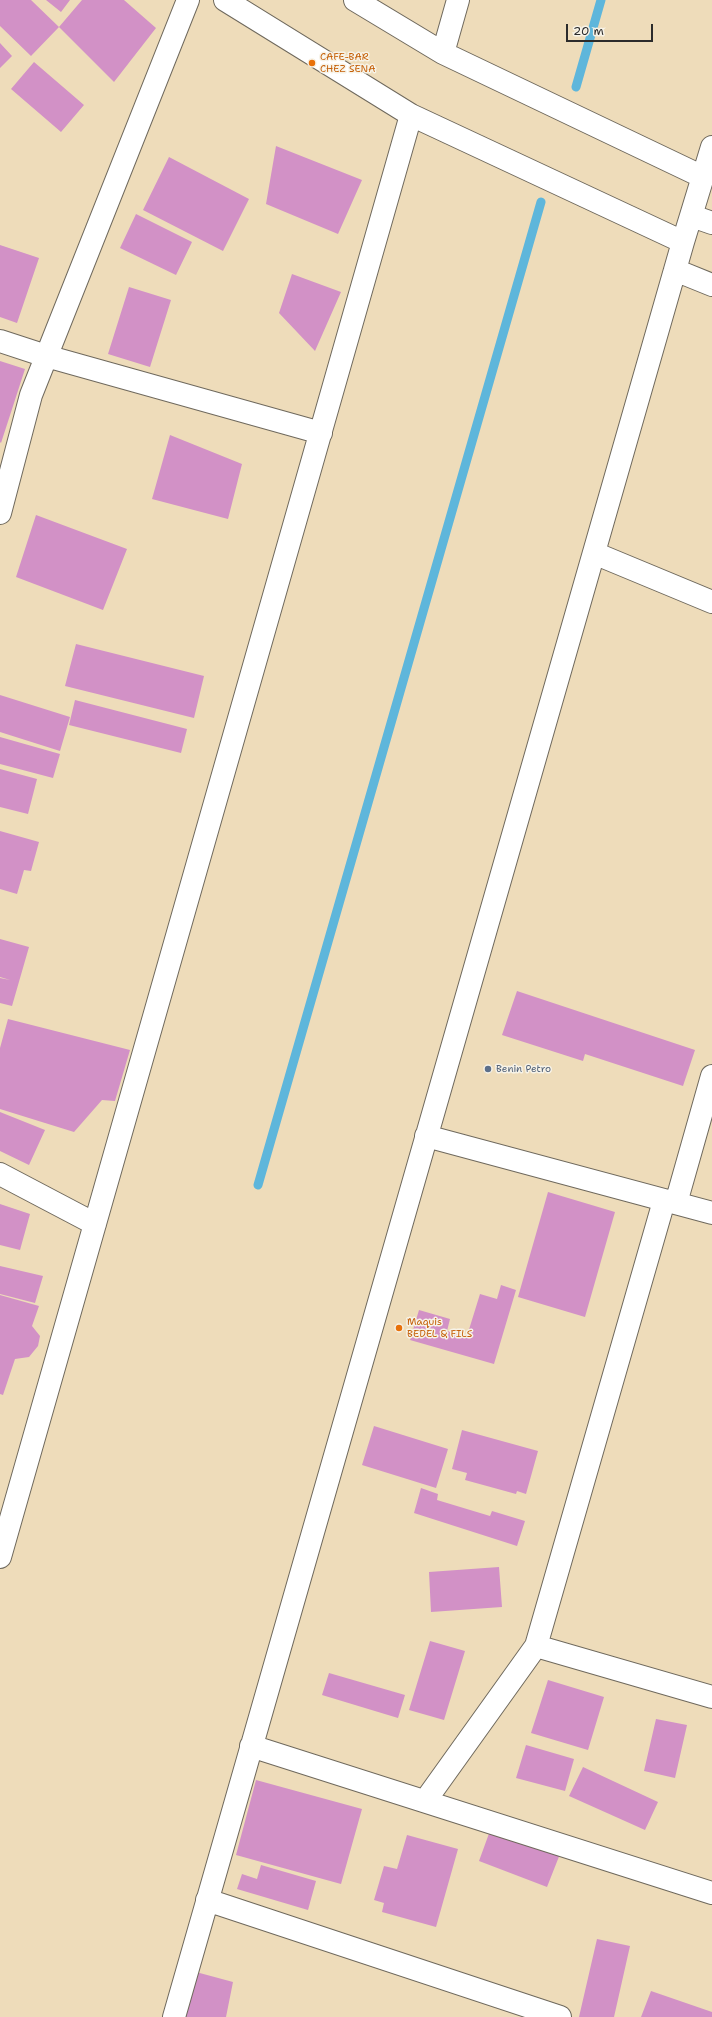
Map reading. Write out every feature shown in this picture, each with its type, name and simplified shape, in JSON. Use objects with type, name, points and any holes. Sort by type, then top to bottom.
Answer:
[{"type":"street","points":[[0,513],[31,395],[188,0]]},
{"type":"street","points":[[225,0],[412,115],[683,242]]},
{"type":"street","points":[[355,0],[443,53],[703,177]]},
{"type":"street","points":[[443,53],[458,0]]},
{"type":"street","points":[[0,1557],[8,1500],[96,1224],[412,115]]},
{"type":"street","points":[[174,2017],[206,1900],[683,242],[712,147]]},
{"type":"street","points":[[692,216],[712,223]]},
{"type":"street","points":[[675,270],[712,285]]},
{"type":"street","points":[[0,341],[46,356],[321,433]]},
{"type":"street","points":[[594,553],[712,602]]},
{"type":"street","points":[[425,1801],[536,1646],[670,1202],[712,1076]]},
{"type":"street","points":[[426,1136],[712,1212]]},
{"type":"street","points":[[0,1174],[96,1224]]},
{"type":"street","points":[[536,1646],[712,1697]]},
{"type":"street","points":[[251,1746],[712,1894]]},
{"type":"street","points":[[206,1900],[560,2017]]},
{"type":"building","points":[[0,0],[31,0],[59,27],[31,56],[0,26]]},
{"type":"building","points":[[46,0],[70,0],[61,12]]},
{"type":"building","points":[[82,0],[124,0],[156,28],[114,82],[59,27]]},
{"type":"building","points":[[0,43],[12,56],[0,68]]},
{"type":"building","points":[[34,62],[84,105],[61,132],[11,89]]},
{"type":"building","points":[[276,146],[362,180],[338,234],[266,204]]},
{"type":"building","points":[[169,157],[249,199],[223,251],[143,210]]},
{"type":"building","points":[[136,214],[192,242],[176,275],[120,248]]},
{"type":"building","points":[[0,245],[39,258],[17,323],[0,317]]},
{"type":"building","points":[[292,274],[341,292],[315,351],[279,313]]},
{"type":"building","points":[[129,287],[171,300],[150,367],[108,354]]},
{"type":"building","points":[[0,361],[25,369],[1,443],[0,442]]},
{"type":"building","points":[[170,435],[242,464],[228,519],[152,499]]},
{"type":"building","points":[[36,515],[127,549],[103,610],[16,577]]},
{"type":"building","points":[[76,644],[204,676],[194,718],[65,686]]},
{"type":"building","points":[[0,695],[70,717],[60,751],[0,732]]},
{"type":"building","points":[[75,700],[187,729],[181,753],[69,725]]},
{"type":"building","points":[[0,737],[60,754],[53,778],[0,764]]},
{"type":"building","points":[[0,769],[37,779],[28,814],[0,807]]},
{"type":"building","points":[[0,831],[39,842],[31,871],[24,870],[17,894],[0,889]]},
{"type":"building","points":[[0,939],[29,947],[12,1006],[0,1003],[0,978],[10,980],[0,977]]},
{"type":"building","points":[[517,991],[695,1050],[683,1086],[585,1054],[583,1061],[502,1035]]},
{"type":"building","points":[[8,1019],[130,1050],[115,1101],[102,1100],[74,1132],[0,1109],[0,1048]]},
{"type":"building","points":[[0,1112],[45,1130],[29,1165],[0,1151]]},
{"type":"building","points":[[548,1192],[615,1212],[585,1317],[518,1297]]},
{"type":"building","points":[[0,1204],[30,1214],[20,1250],[0,1245]]},
{"type":"building","points":[[0,1266],[43,1276],[35,1303],[0,1294]]},
{"type":"building","points":[[501,1285],[516,1290],[494,1364],[410,1340],[419,1310],[450,1319],[447,1331],[467,1336],[480,1294],[497,1299]]},
{"type":"building","points":[[0,1295],[39,1306],[32,1326],[40,1336],[38,1346],[29,1357],[15,1359],[3,1395],[0,1394]]},
{"type":"building","points":[[374,1426],[448,1449],[436,1488],[362,1465]]},
{"type":"building","points":[[462,1430],[538,1451],[526,1494],[517,1491],[516,1494],[465,1480],[467,1473],[452,1469]]},
{"type":"building","points":[[421,1488],[438,1494],[437,1500],[490,1516],[492,1511],[525,1521],[517,1546],[414,1513]]},
{"type":"building","points":[[499,1567],[502,1607],[431,1612],[429,1572]]},
{"type":"building","points":[[430,1641],[465,1651],[444,1720],[409,1710]]},
{"type":"building","points":[[329,1673],[405,1695],[398,1718],[322,1695]]},
{"type":"building","points":[[548,1680],[604,1697],[588,1750],[531,1733]]},
{"type":"building","points":[[656,1719],[687,1725],[675,1778],[644,1771]]},
{"type":"building","points":[[526,1745],[574,1759],[565,1791],[516,1778]]},
{"type":"building","points":[[583,1767],[658,1802],[645,1830],[569,1796]]},
{"type":"building","points":[[256,1780],[362,1809],[341,1884],[236,1855]]},
{"type":"building","points":[[491,1828],[560,1854],[547,1887],[479,1861]]},
{"type":"building","points":[[407,1835],[458,1849],[436,1927],[382,1912],[384,1903],[374,1900],[384,1866],[397,1869]]},
{"type":"building","points":[[261,1865],[316,1881],[308,1910],[237,1889],[242,1874],[257,1879]]},
{"type":"building","points":[[597,1939],[630,1946],[614,2017],[579,2017]]},
{"type":"building","points":[[196,1972],[233,1982],[226,2017],[184,2017]]},
{"type":"building","points":[[651,1991],[712,2012],[712,2017],[641,2017]]},
{"type":"waterway","points":[[576,87],[601,0]]},
{"type":"waterway","points":[[258,1185],[541,202]]},
{"type":"place","name":"CAFE-BAR CHEZ SENA","points":[[312,63]]},
{"type":"place","name":"Benin Petro","points":[[488,1069]]},
{"type":"place","name":"Maquis BEDEL & FILS","points":[[399,1328]]}]
